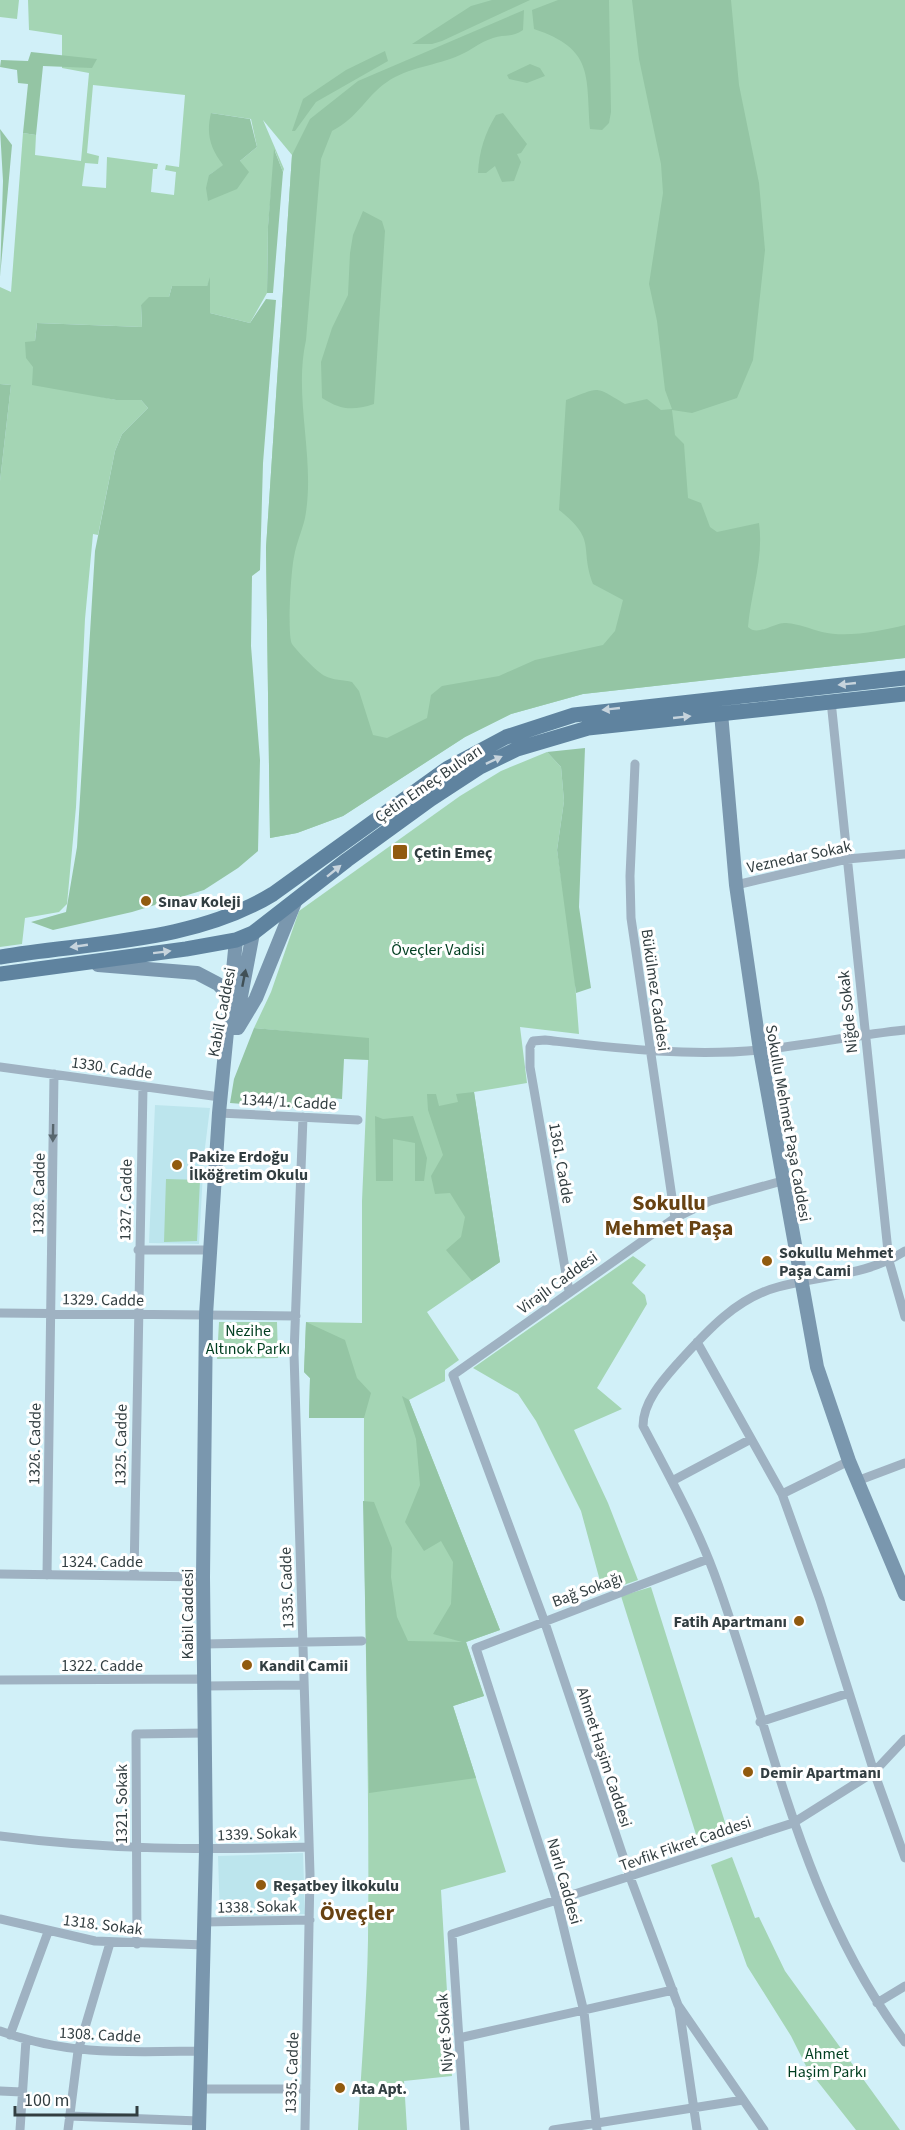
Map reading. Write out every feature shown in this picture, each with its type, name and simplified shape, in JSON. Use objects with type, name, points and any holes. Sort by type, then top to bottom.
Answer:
[{"type":"main road","name":"Çetin Emeç Bulvarı","points":[[0,974],[236,940],[253,933],[431,799],[480,767],[517,750],[588,728],[721,705],[905,678]]},
{"type":"main road","name":"Çetin Emeç Bulvarı","points":[[0,957],[147,936],[228,917],[246,910],[273,894],[448,768],[506,736],[574,715],[721,705],[831,701],[905,694]]},
{"type":"main road","name":"Sokullu Mehmet Paşa Caddesi","points":[[721,705],[736,885],[782,1181],[817,1367],[849,1461],[905,1594]]},
{"type":"main road","points":[[233,1035],[256,998],[295,903]]},
{"type":"main road","points":[[246,910],[253,933]]},
{"type":"main road","points":[[228,917],[236,940]]},
{"type":"main road","name":"Kabil Caddesi","points":[[220,1097],[253,933]]},
{"type":"main road","name":"Kabil Caddesi","points":[[199,2126],[206,1850],[203,1577],[206,1315],[220,1097],[236,940]]},
{"type":"main road","points":[[78,963],[197,973],[218,984],[230,998]]},
{"type":"street","name":"Niğde Sokak","points":[[831,701],[889,1262],[905,1317]]},
{"type":"street","name":"Bükülmez Caddesi","points":[[635,764],[630,910],[675,1218]]},
{"type":"street","name":"Veznedar Sokak","points":[[736,885],[847,859],[905,854]]},
{"type":"street","points":[[651,1052],[760,1050],[905,1030]]},
{"type":"street","name":"1361. Cadde","points":[[569,1291],[530,1067],[530,1047],[533,1041],[545,1040],[651,1052]]},
{"type":"street","name":"1330. Cadde","points":[[0,1067],[220,1097]]},
{"type":"street","name":"1328. Cadde","points":[[51,1313],[54,1074]]},
{"type":"street","name":"1327. Cadde","points":[[137,1314],[143,1087]]},
{"type":"street","name":"1344/1. Cadde","points":[[219,1113],[358,1120]]},
{"type":"street","name":"1335. Cadde","points":[[303,1117],[294,1354],[310,1920],[304,2130]]},
{"type":"street","name":"Virajlı Caddesi","points":[[453,1375],[675,1218],[710,1201],[782,1181]]},
{"type":"street","points":[[138,1250],[209,1250]]},
{"type":"street","points":[[905,1251],[889,1262],[761,1293],[737,1305],[697,1342],[667,1376],[650,1400],[643,1419],[643,1426],[672,1480],[708,1559],[793,1823],[828,1911],[877,2003],[905,2042]]},
{"type":"street","name":"1329. Cadde","points":[[0,1313],[296,1316]]},
{"type":"street","name":"1326. Cadde","points":[[47,1575],[51,1313]]},
{"type":"street","name":"1325. Cadde","points":[[134,1576],[137,1314]]},
{"type":"street","points":[[697,1342],[782,1494],[820,1600],[874,1772],[905,1858]]},
{"type":"street","name":"Ahmet Haşim Caddesi","points":[[453,1375],[544,1620],[630,1877],[678,2005],[764,2130]]},
{"type":"street","points":[[672,1480],[751,1439]]},
{"type":"street","points":[[782,1494],[849,1461]]},
{"type":"street","points":[[857,1481],[905,1463]]},
{"type":"street","name":"Bağ Sokağı","points":[[476,1648],[708,1559]]},
{"type":"street","name":"1324. Cadde","points":[[0,1574],[203,1577]]},
{"type":"street","points":[[204,1644],[362,1641]]},
{"type":"street","name":"Narlı Caddesi","points":[[476,1648],[557,1901],[584,2012],[597,2127]]},
{"type":"street","name":"1322. Cadde","points":[[0,1680],[304,1684]]},
{"type":"street","points":[[760,1722],[849,1693]]},
{"type":"street","name":"1321. Sokak","points":[[136,1944],[136,1734],[205,1733]]},
{"type":"street","name":"Tevfik Fikret Caddesi","points":[[452,1934],[793,1823],[874,1772],[905,1739]]},
{"type":"street","name":"1339. Sokak","points":[[0,1836],[93,1847],[136,1849],[206,1850],[309,1847]]},
{"type":"street","name":"1318. Sokak","points":[[0,1918],[48,1932],[110,1943],[205,1945]]},
{"type":"street","name":"1338. Sokak","points":[[205,1922],[310,1920]]},
{"type":"street","points":[[10,2035],[48,1932]]},
{"type":"street","name":"Niyet Sokak","points":[[452,1934],[465,2130]]},
{"type":"street","points":[[68,2130],[78,2051],[110,1943]]},
{"type":"street","points":[[877,2003],[905,1986]]},
{"type":"street","points":[[459,2038],[584,2012],[673,1990]]},
{"type":"street","points":[[678,2005],[697,2130]]},
{"type":"street","name":"1308. Cadde","points":[[0,2031],[26,2040],[78,2051],[201,2051]]},
{"type":"street","points":[[20,2130],[26,2040]]},
{"type":"street","points":[[200,2089],[306,2089]]},
{"type":"street","points":[[0,2091],[22,2092]]},
{"type":"street","points":[[553,2130],[597,2127],[743,2100]]},
{"type":"street","points":[[69,2116],[199,2126]]},
{"type":"shaded area","name":"Pakize Erdoğu İlköğretim Okulu","points":[[155,1105],[210,1108],[204,1155],[199,1244],[149,1243]]},
{"type":"shaded area","name":"Reşatbey İlkokulu","points":[[303,1853],[305,1914],[220,1917],[218,1856]]},
{"type":"green space","points":[[0,0],[19,0],[17,19],[0,17]]},
{"type":"green space","points":[[28,0],[905,0],[905,658],[583,694],[511,714],[465,737],[343,816],[297,833],[270,838],[266,548],[292,155],[263,120],[284,169],[283,172],[275,151],[268,226],[267,293],[250,323],[210,313],[210,280],[207,286],[172,286],[169,297],[141,305],[142,327],[37,323],[35,341],[75,391],[116,400],[141,400],[148,408],[122,434],[115,451],[98,535],[93,534],[85,619],[76,807],[67,904],[59,912],[25,918],[22,944],[0,947],[0,481],[11,385],[0,384],[0,287],[11,292],[23,133],[36,135],[35,155],[81,161],[89,73],[62,68],[62,35],[29,30]],"holes":[[[93,85],[185,95],[179,167],[166,165],[165,170],[176,172],[174,195],[151,192],[153,169],[157,169],[158,164],[107,157],[106,188],[82,186],[85,163],[98,164],[99,156],[87,153]],[[211,113],[251,119],[257,147],[240,161],[209,175],[224,165]]]},
{"type":"green space","points":[[492,0],[530,0],[442,41],[432,44],[412,44],[471,6]]},
{"type":"green space","points":[[558,0],[609,0],[611,112],[609,123],[602,130],[590,129],[586,79],[577,55],[568,45],[534,29],[532,10]]},
{"type":"green space","points":[[632,0],[731,0],[739,85],[759,183],[765,250],[753,360],[737,398],[692,413],[672,410],[675,435],[684,444],[688,498],[701,503],[710,527],[717,532],[759,523],[759,562],[748,627],[752,630],[761,630],[786,623],[832,634],[853,634],[905,625],[905,658],[583,694],[511,714],[465,737],[343,816],[297,833],[270,838],[266,548],[292,155],[310,119],[358,81],[524,10],[523,30],[488,40],[460,55],[404,73],[387,82],[349,120],[332,131],[321,159],[302,384],[308,496],[305,518],[293,564],[290,602],[291,638],[298,652],[322,674],[352,682],[359,691],[373,735],[387,738],[427,718],[431,695],[442,686],[499,676],[535,660],[603,645],[615,631],[623,600],[593,584],[583,537],[579,529],[559,510],[566,400],[597,390],[625,404],[647,399],[661,410],[672,409],[665,390],[657,321],[649,284],[663,193],[661,164],[639,59]]},
{"type":"green space","points":[[385,51],[388,61],[316,102],[295,131],[292,131],[303,99],[346,70]]},
{"type":"green space","points":[[31,52],[97,59],[92,68],[43,66],[36,135],[23,133],[28,84],[18,83],[17,70],[0,67],[1,60],[28,61]]},
{"type":"green space","points":[[530,64],[540,68],[545,76],[527,83],[509,79],[507,75]]},
{"type":"green space","points":[[211,113],[250,119],[257,147],[240,161],[249,172],[237,189],[208,201],[206,188],[209,175],[223,165],[210,140]]},
{"type":"green space","points":[[503,113],[527,144],[521,153],[517,154],[521,162],[514,181],[502,182],[495,166],[486,173],[478,173],[481,150],[486,135],[496,115]]},
{"type":"green space","points":[[0,129],[12,145],[0,277],[3,181]]},
{"type":"green space","points":[[274,149],[283,172],[273,293],[267,293],[268,226]]},
{"type":"green space","points":[[363,211],[382,221],[385,231],[374,404],[347,408],[322,398],[321,362],[332,328],[348,295],[353,235]]},
{"type":"green space","points":[[210,277],[210,313],[250,323],[266,299],[276,300],[263,463],[260,570],[252,576],[251,646],[260,760],[258,851],[238,868],[204,890],[132,912],[53,930],[31,922],[66,912],[77,847],[95,551],[115,451],[122,434],[148,408],[141,400],[116,400],[32,385],[33,367],[26,358],[25,342],[35,341],[37,323],[142,327],[141,305],[149,297],[169,297],[172,286],[207,286]]},
{"type":"green space","points":[[0,384],[11,385],[0,481]]},
{"type":"green space","points":[[585,748],[579,907],[591,988],[576,993],[557,850],[564,801],[561,767],[547,752]]},
{"type":"green space","name":"Öveçler Vadisi","points":[[547,752],[561,767],[564,801],[557,850],[573,956],[579,1034],[520,1027],[527,1083],[474,1092],[500,1262],[427,1312],[459,1360],[445,1370],[445,1381],[409,1400],[500,1630],[466,1642],[484,1696],[453,1706],[506,1872],[441,1890],[452,2076],[404,2081],[407,2130],[358,2130],[368,1940],[364,1418],[309,1418],[310,1378],[304,1372],[306,1322],[362,1323],[362,1201],[369,1039],[254,1028],[271,992],[299,911],[460,796],[501,771]]},
{"type":"green space","points":[[254,1028],[369,1038],[369,1060],[344,1059],[342,1099],[331,1098],[322,1110],[230,1103],[234,1079]]},
{"type":"green space","points":[[474,1092],[500,1262],[472,1281],[446,1250],[461,1237],[465,1217],[450,1193],[435,1194],[431,1176],[443,1155],[428,1110],[427,1094],[436,1094],[439,1106],[458,1102],[456,1094]]},
{"type":"green space","points":[[375,1116],[383,1119],[413,1116],[427,1158],[424,1181],[415,1181],[415,1143],[393,1139],[393,1181],[376,1181]]},
{"type":"green space","points":[[166,1179],[200,1180],[197,1241],[164,1242]]},
{"type":"green space","points":[[633,1256],[646,1265],[632,1283],[645,1295],[647,1304],[597,1388],[622,1409],[574,1430],[608,1503],[638,1580],[603,1592],[581,1511],[536,1421],[518,1394],[473,1368]]},
{"type":"green space","name":"Nezihe Altınok Parkı","points":[[219,1322],[277,1322],[278,1358],[217,1359]]},
{"type":"green space","points":[[306,1322],[345,1340],[357,1378],[371,1393],[364,1418],[309,1418],[310,1378],[304,1372]]},
{"type":"green space","points":[[402,1396],[409,1400],[500,1630],[466,1642],[484,1696],[453,1706],[476,1778],[369,1793],[363,1501],[374,1502],[392,1548],[391,1577],[397,1617],[408,1641],[462,1642],[433,1634],[451,1604],[453,1562],[441,1541],[424,1551],[405,1522],[420,1485],[416,1439]]},
{"type":"green space","points":[[651,1587],[729,1835],[699,1844],[621,1596]]},
{"type":"green space","name":"Ahmet Haşim Parkı","points":[[732,1857],[755,1918],[759,1917],[785,1971],[900,2130],[856,2130],[807,2068],[791,2036],[747,1966],[711,1865]]},
{"type":"place","name":"Çetin Emeç","points":[[400,852]]},
{"type":"place","name":"Sınav Koleji","points":[[146,901]]},
{"type":"place","name":"Pakize Erdoğu İlköğretim Okulu","points":[[177,1165]]},
{"type":"place","name":"Sokullu Mehmet Paşa Cami","points":[[767,1261]]},
{"type":"place","name":"Fatih Apartmanı","points":[[799,1621]]},
{"type":"place","name":"Kandil Camii","points":[[247,1665]]},
{"type":"place","name":"Demir Apartmanı","points":[[748,1772]]},
{"type":"place","name":"Reşatbey İlkokulu","points":[[261,1885]]},
{"type":"place","name":"Ata Apt.","points":[[340,2088]]},
{"type":"district","name":"Sokullu Mehmet Paşa","points":[[669,1214]]},
{"type":"district","name":"Öveçler","points":[[357,1912]]}]
